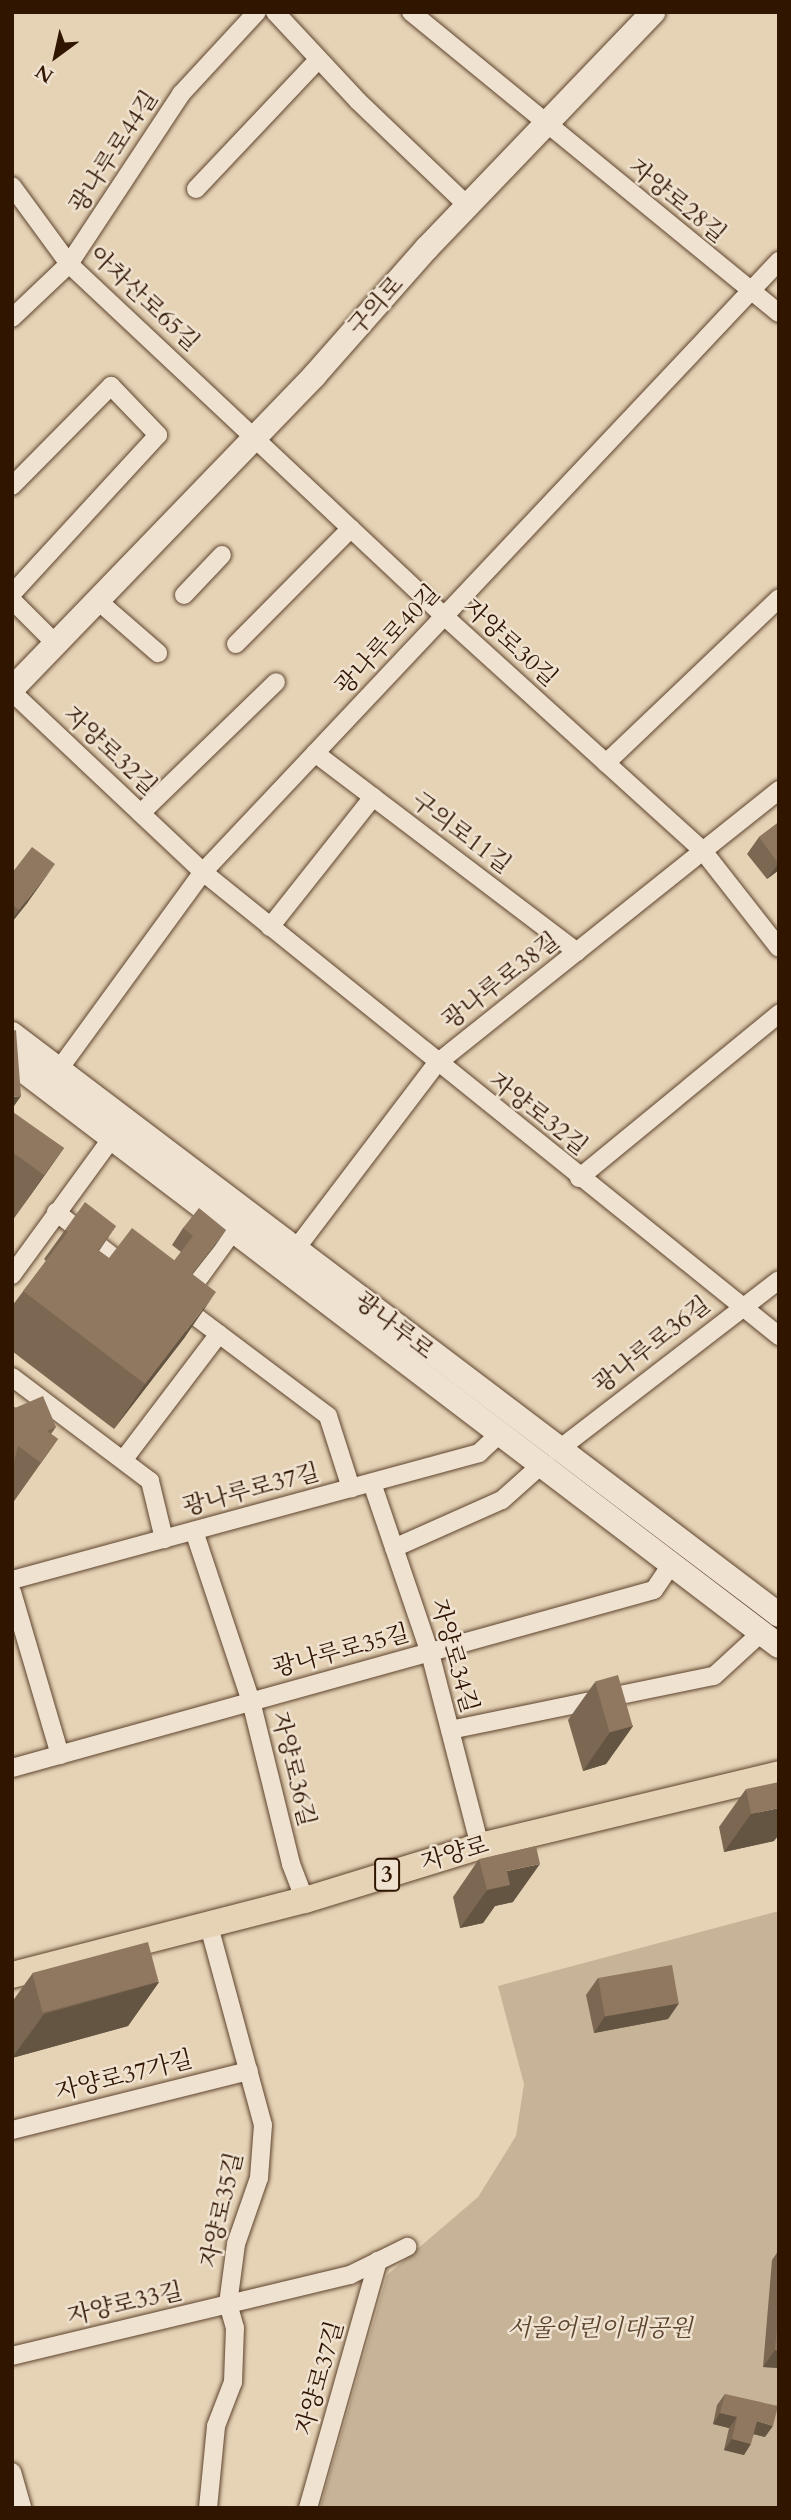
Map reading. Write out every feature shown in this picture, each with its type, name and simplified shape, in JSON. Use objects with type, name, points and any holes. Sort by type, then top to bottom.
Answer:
[{"type":"main road","name":"구의로","points":[[12,691],[55,643],[256,436],[468,206],[653,12]]},
{"type":"main road","name":"광나루로","points":[[12,1034],[57,1072],[295,1250],[548,1459],[671,1565],[770,1639]]},
{"type":"main road","name":"광나루로","points":[[12,1062],[498,1435],[548,1459],[779,1615]]},
{"type":"main road","name":"자양로","points":[[12,1975],[305,1900],[480,1846],[779,1774]]},
{"type":"street","name":"광나루로44길","points":[[12,318],[69,264],[180,94],[257,12]]},
{"type":"street","points":[[275,12],[318,60],[468,206]]},
{"type":"street","name":"자양로28길","points":[[411,12],[546,126],[779,313]]},
{"type":"street","points":[[196,189],[318,60]]},
{"type":"street","name":"아차산로65길","points":[[12,186],[69,264],[256,436]]},
{"type":"street","name":"광나루로40길","points":[[57,1072],[203,872],[779,261]]},
{"type":"street","points":[[12,486],[111,386],[158,435],[12,594]]},
{"type":"street","name":"자양로30길","points":[[256,436],[444,616],[703,851],[779,948]]},
{"type":"street","points":[[236,645],[351,528]]},
{"type":"street","points":[[184,595],[222,555]]},
{"type":"street","points":[[606,763],[779,598]]},
{"type":"street","points":[[12,600],[55,643]]},
{"type":"street","points":[[97,600],[158,653]]},
{"type":"street","points":[[141,813],[276,682]]},
{"type":"street","name":"자양로32길","points":[[12,691],[203,872],[436,1064],[779,1336]]},
{"type":"street","name":"구의로11길","points":[[315,753],[577,952]]},
{"type":"street","name":"광나루로38길","points":[[295,1250],[436,1064],[779,790]]},
{"type":"street","points":[[270,927],[373,797]]},
{"type":"street","points":[[579,1178],[779,1014]]},
{"type":"street","points":[[12,1275],[55,1212],[112,1138]]},
{"type":"street","name":"광나루로37길","points":[[55,1212],[328,1416],[351,1488]]},
{"type":"street","points":[[180,1305],[234,1230]]},
{"type":"street","name":"광나루로36길","points":[[548,1459],[779,1280]]},
{"type":"street","points":[[124,1459],[219,1335]]},
{"type":"street","name":"광나루로37길","points":[[12,1377],[150,1481],[164,1539]]},
{"type":"street","name":"광나루로37길","points":[[12,1580],[479,1453],[498,1435]]},
{"type":"street","points":[[394,1548],[502,1500],[548,1459]]},
{"type":"street","name":"자양로34길","points":[[372,1483],[430,1653],[480,1846]]},
{"type":"street","name":"자양로36길","points":[[194,1531],[251,1701],[291,1864],[305,1900]]},
{"type":"street","name":"광나루로35길","points":[[12,1769],[654,1590],[671,1565]]},
{"type":"street","points":[[12,1592],[60,1755]]},
{"type":"street","name":"광나루로","points":[[450,1730],[714,1676],[770,1639]]},
{"type":"street","name":"자양로35길","points":[[208,2508],[216,2426],[233,2382],[235,2328],[228,2304],[236,2244],[259,2178],[263,2125],[209,1926]]},
{"type":"street","name":"자양로37가길","points":[[12,2130],[248,2071]]},
{"type":"street","name":"자양로33길","points":[[12,2356],[350,2275],[407,2247]]},
{"type":"street","name":"자양로37길","points":[[308,2508],[378,2261]]},
{"type":"street","points":[[12,2472],[22,2508]]},
{"type":"green space","name":"서울어린이대공원","points":[[779,1911],[779,2508],[320,2508],[387,2275],[478,2197],[516,2136],[524,2084],[498,1986]]},
{"type":"building","points":[[779,822],[779,863],[778,863],[759,837]]},
{"type":"building","points":[[32,847],[55,864],[19,910],[12,904],[12,873]]},
{"type":"building","points":[[16,1030],[21,1096],[12,1097],[12,1031]]},
{"type":"building","points":[[13,1112],[64,1148],[44,1175],[12,1152]]},
{"type":"building","points":[[85,1202],[116,1226],[98,1250],[70,1229],[68,1232],[65,1230]]},
{"type":"building","points":[[199,1208],[226,1230],[192,1274],[174,1261],[193,1236],[183,1228]]},
{"type":"building","points":[[132,1228],[216,1292],[145,1384],[23,1291],[70,1229],[109,1258]]},
{"type":"building","points":[[43,1396],[56,1427],[47,1431],[58,1439],[41,1463],[18,1446],[12,1469],[12,1406],[15,1408]]},
{"type":"building","points":[[618,1675],[633,1726],[610,1733],[595,1682]]},
{"type":"building","points":[[779,1782],[779,1808],[751,1814],[746,1789]]},
{"type":"building","points":[[536,1846],[540,1864],[507,1871],[510,1885],[487,1890],[479,1859]]},
{"type":"building","points":[[148,1942],[159,1982],[43,2013],[32,1973]]},
{"type":"building","points":[[672,1965],[679,2003],[605,2016],[598,1978]]},
{"type":"building","points":[[779,2301],[779,2351],[775,2350]]},
{"type":"building","points":[[725,2394],[778,2406],[773,2426],[757,2421],[751,2444],[732,2439],[737,2417],[720,2413]]}]
